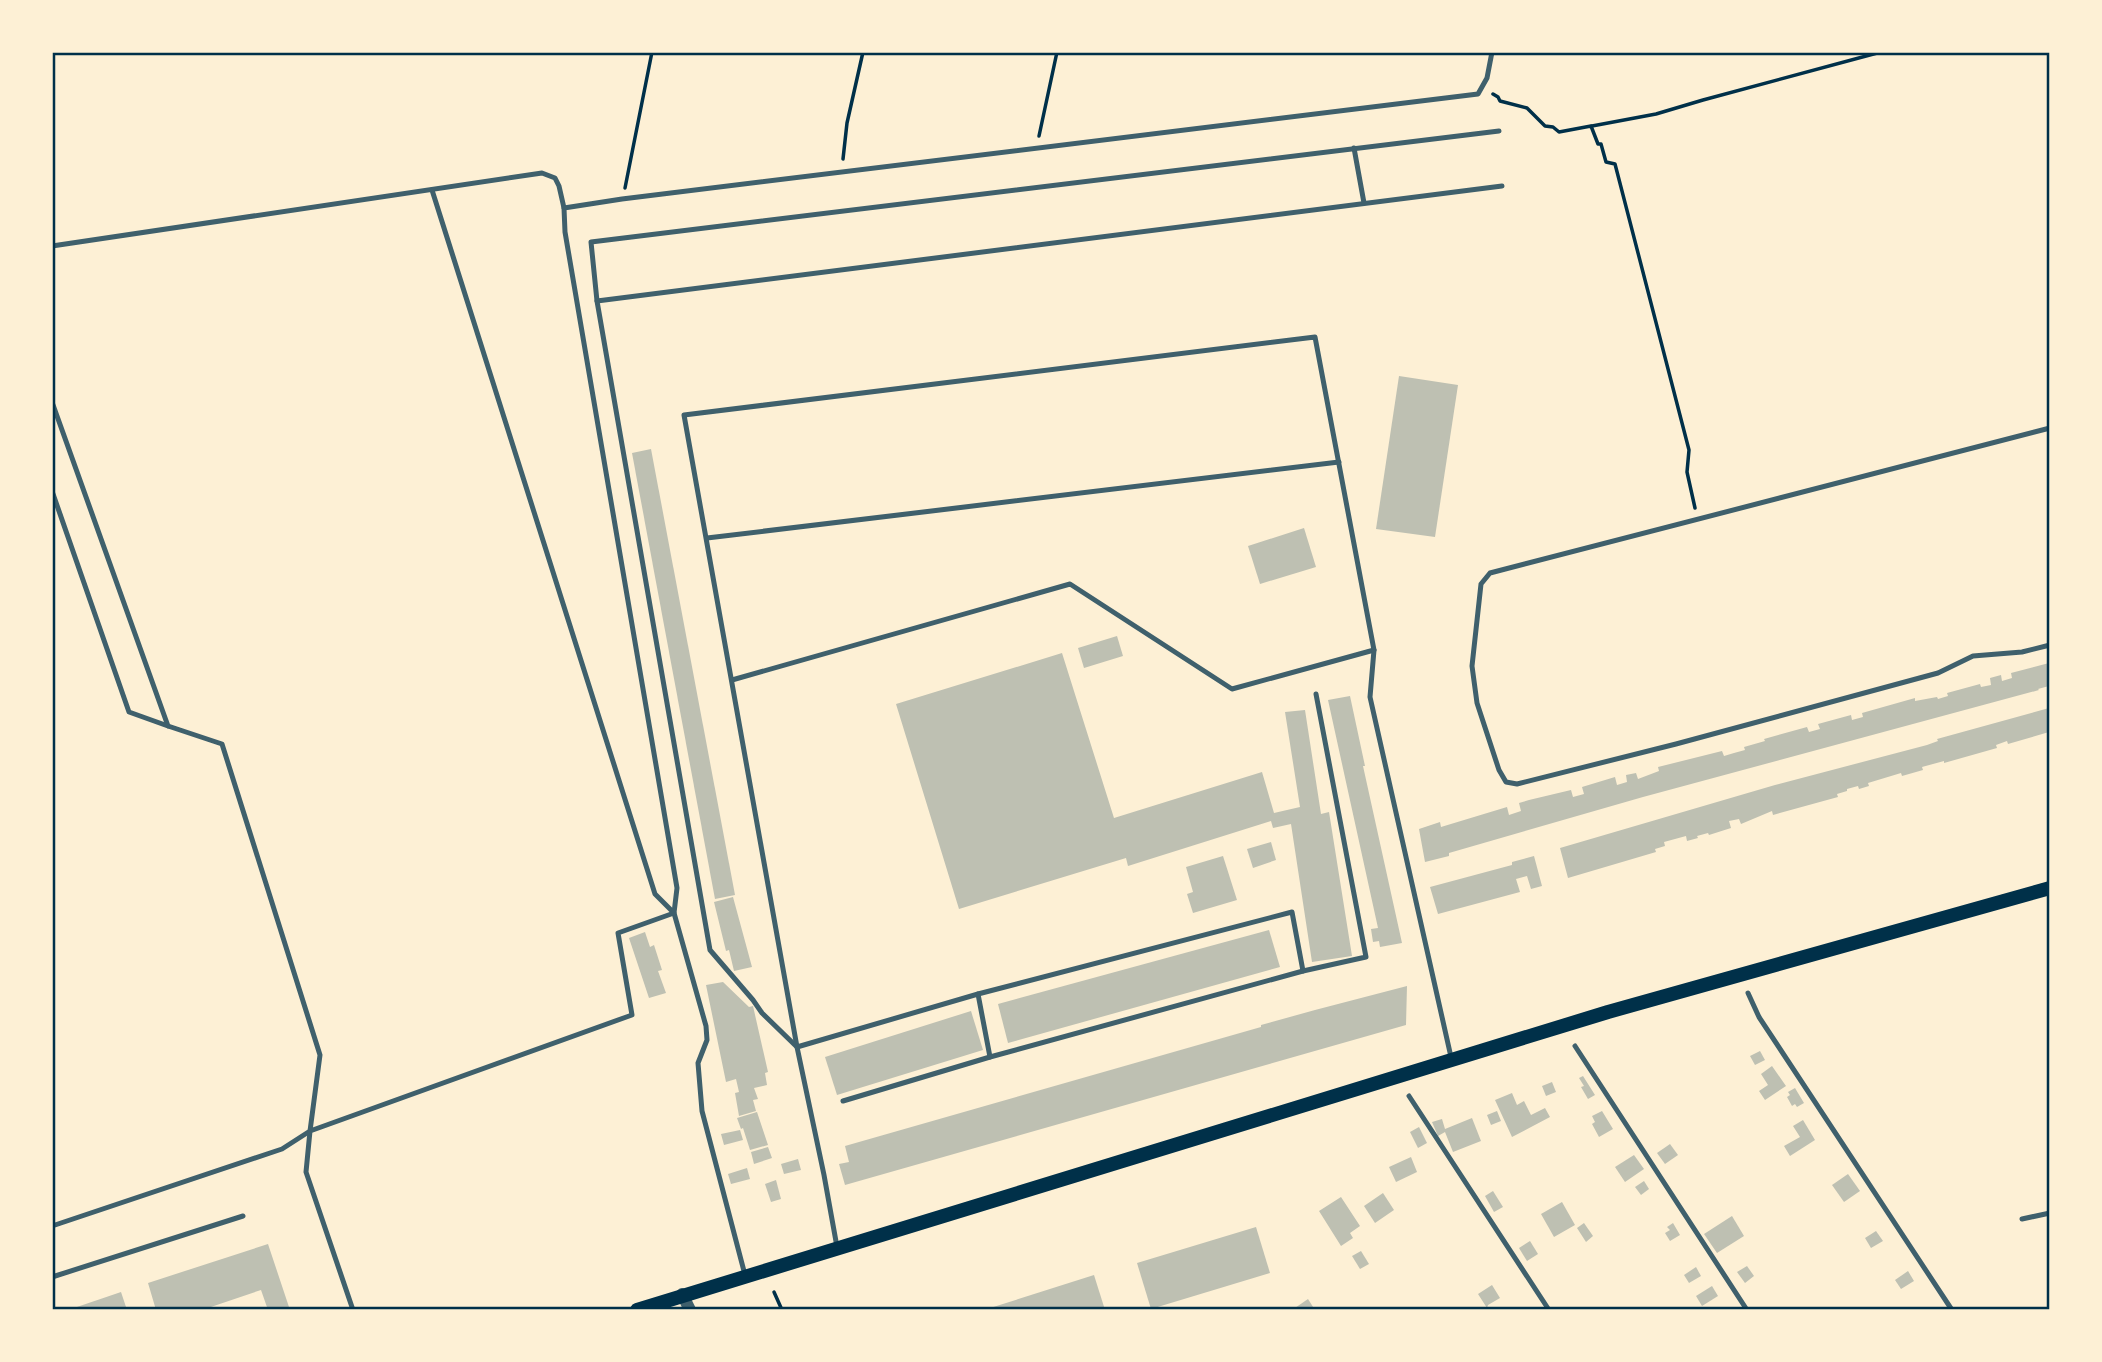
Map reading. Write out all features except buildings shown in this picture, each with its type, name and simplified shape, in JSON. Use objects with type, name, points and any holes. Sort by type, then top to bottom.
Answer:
[{"type":"main road","points":[[637,1310],[1451,1059],[1726,978],[2049,888]]},
{"type":"street","points":[[682,1294],[690,1310]]},
{"type":"lane","points":[[564,208],[1478,94],[1487,78],[1492,52]]},
{"type":"lane","points":[[797,1047],[762,1013],[710,950],[597,301],[591,242],[1499,131]]},
{"type":"lane","points":[[1353,148],[1364,203]]},
{"type":"lane","points":[[52,246],[542,173],[555,178],[564,208],[565,232],[677,888],[674,913],[706,1026],[707,1040],[698,1063],[702,1111],[745,1275]]},
{"type":"lane","points":[[597,301],[1502,186]]},
{"type":"lane","points":[[432,190],[655,894],[674,913]]},
{"type":"lane","points":[[837,1247],[797,1047],[684,415],[1315,337],[1374,650],[1370,697],[1451,1059]]},
{"type":"lane","points":[[52,402],[167,726]]},
{"type":"lane","points":[[2049,428],[1490,573],[1480,584],[1472,667],[1477,703],[1499,770],[1506,782],[1517,784],[1938,673],[1973,656],[2022,652],[2049,645]]},
{"type":"lane","points":[[706,538],[1339,462]]},
{"type":"lane","points":[[52,491],[129,712],[222,744],[320,1055],[306,1172],[353,1310]]},
{"type":"lane","points":[[732,680],[1070,584],[1232,689],[1374,650]]},
{"type":"lane","points":[[843,1101],[990,1057],[1303,971],[1366,957],[1316,694]]},
{"type":"lane","points":[[797,1047],[978,994],[1292,912],[1303,971]]},
{"type":"lane","points":[[52,1226],[282,1149],[310,1131],[632,1015],[618,933],[674,913]]},
{"type":"lane","points":[[1748,993],[1759,1017],[1952,1310]]},
{"type":"lane","points":[[978,994],[990,1057]]},
{"type":"lane","points":[[1575,1046],[1747,1310]]},
{"type":"lane","points":[[1409,1096],[1549,1310]]},
{"type":"lane","points":[[2022,1219],[2049,1213]]},
{"type":"lane","points":[[52,1278],[243,1216]]},
{"type":"path","points":[[622,199],[652,52]]},
{"type":"path","points":[[843,172],[843,153],[863,52]]},
{"type":"path","points":[[1036,148],[1058,52]]},
{"type":"path","points":[[1481,89],[1498,97],[1500,101],[1527,108],[1545,126],[1553,127],[1559,132],[1656,114],[1881,52]]},
{"type":"path","points":[[1591,126],[1598,144],[1601,144],[1606,162],[1615,164],[1618,173],[1689,450],[1687,472],[1698,519]]},
{"type":"path","points":[[774,1293],[782,1310]]}]
